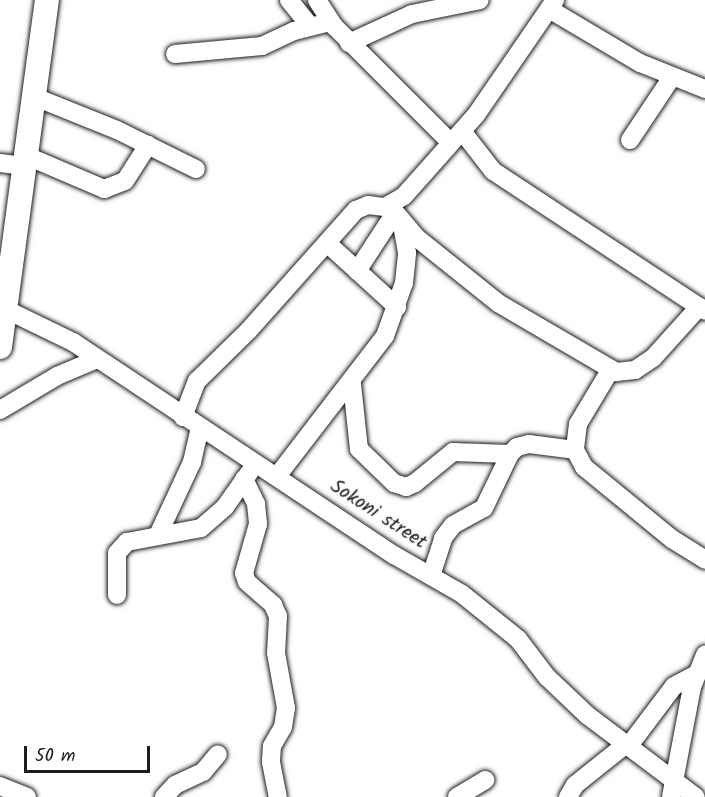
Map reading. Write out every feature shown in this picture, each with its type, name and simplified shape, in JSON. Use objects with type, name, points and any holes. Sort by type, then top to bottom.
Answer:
[{"type":"street","points":[[0,347],[47,0]]},
{"type":"street","points":[[289,0],[310,26]]},
{"type":"street","points":[[183,417],[197,381],[356,210],[368,205],[395,213],[498,303],[611,369],[635,370],[653,358],[702,309],[493,171],[349,43],[330,22],[317,0]]},
{"type":"street","points":[[349,43],[414,7],[480,0]]},
{"type":"street","points":[[357,271],[404,196],[456,137],[549,4],[672,77],[705,89]]},
{"type":"street","points":[[175,54],[262,46],[310,26],[330,22]]},
{"type":"street","points":[[630,140],[672,77]]},
{"type":"street","points":[[35,96],[148,145],[196,170]]},
{"type":"street","points":[[0,163],[26,161],[104,189],[125,181],[148,145]]},
{"type":"street","points":[[278,475],[352,384],[385,336],[397,307],[407,253],[395,213]]},
{"type":"street","points":[[327,243],[397,307]]},
{"type":"street","name":"Sokoni street","points":[[5,309],[73,342],[183,417],[257,461],[462,594],[518,639],[547,676],[674,790],[696,797]]},
{"type":"street","points":[[0,410],[57,376],[97,359]]},
{"type":"street","points":[[611,369],[578,424],[575,450],[584,467],[672,539],[705,560]]},
{"type":"street","points":[[352,384],[359,448],[394,483],[406,487],[415,483],[453,452],[510,454],[529,444],[575,450]]},
{"type":"street","points":[[158,535],[192,462],[200,427]]},
{"type":"street","points":[[431,576],[443,538],[453,525],[484,508],[510,454]]},
{"type":"street","points":[[117,595],[117,553],[128,542],[201,528],[225,507],[257,461]]},
{"type":"street","points":[[244,479],[256,504],[258,524],[244,573],[247,582],[273,605],[278,616],[276,653],[286,708],[283,727],[272,746],[271,762],[278,797]]},
{"type":"street","points":[[674,790],[681,736],[705,655]]},
{"type":"street","points":[[568,797],[575,786],[627,746],[674,686],[698,674]]},
{"type":"street","points":[[164,797],[175,785],[203,771],[218,754]]},
{"type":"street","points":[[458,797],[484,780]]},
{"type":"street","points":[[0,786],[27,797]]}]
